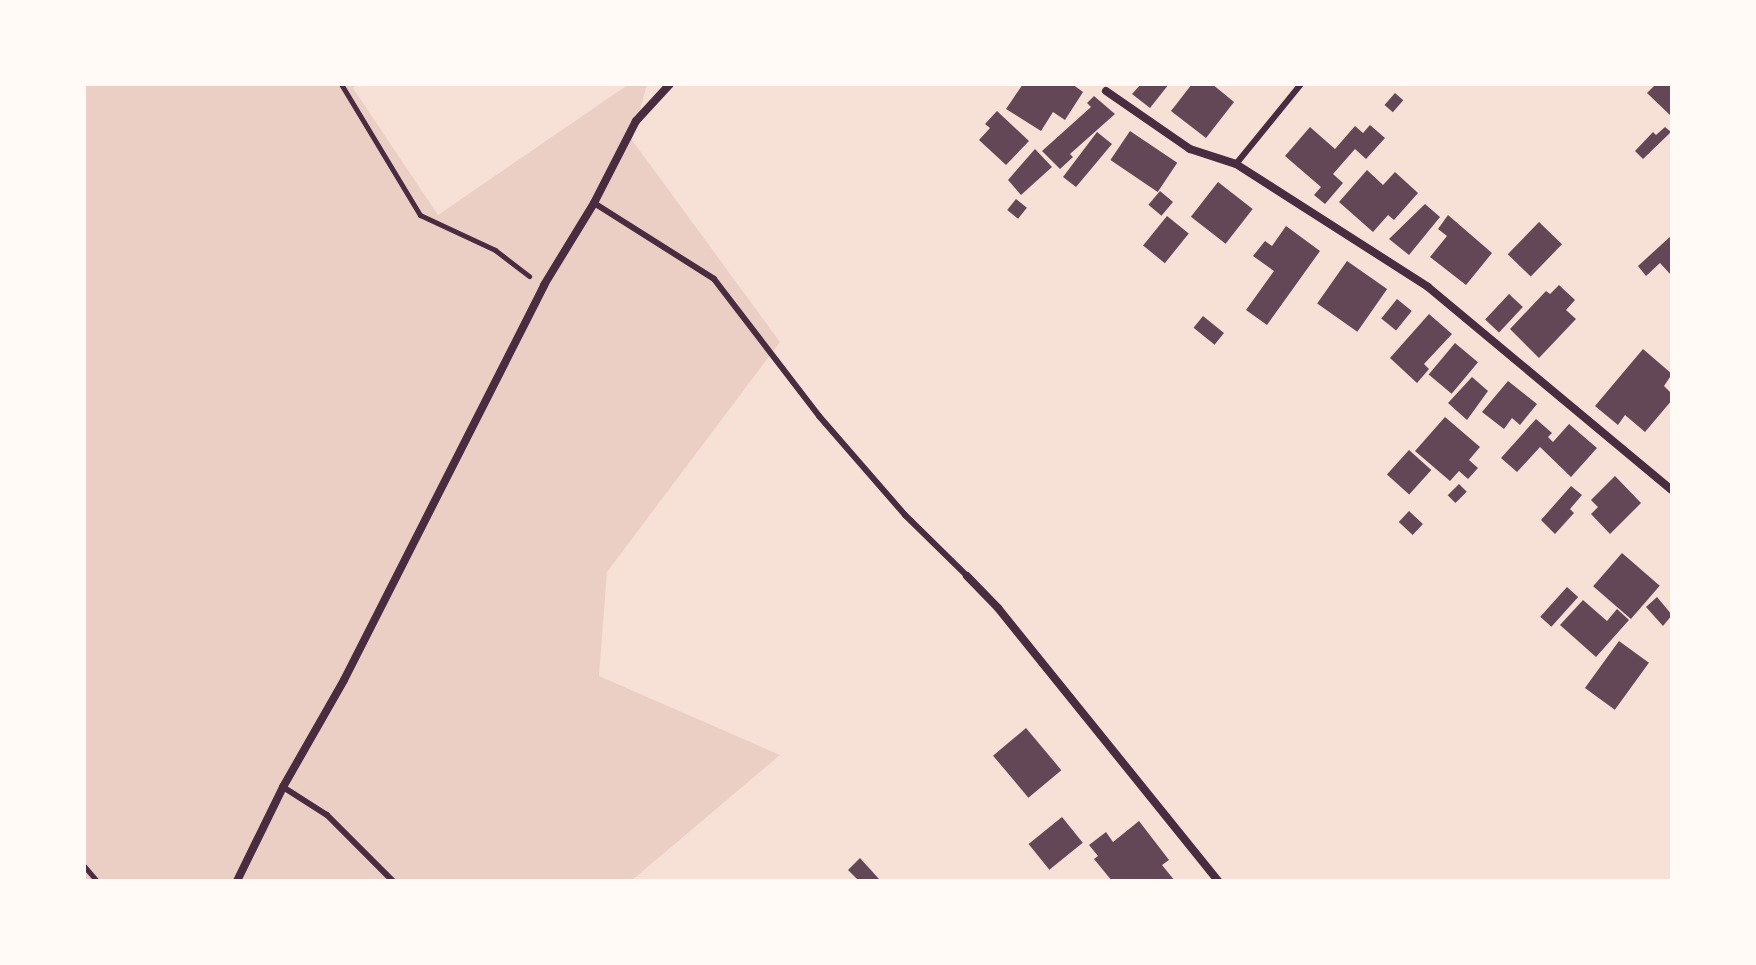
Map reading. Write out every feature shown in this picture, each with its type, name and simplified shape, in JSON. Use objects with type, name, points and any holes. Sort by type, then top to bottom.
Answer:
[{"type":"street","points":[[237,881],[283,787],[344,680],[544,285],[594,203],[636,121],[670,84]]},
{"type":"street","points":[[1106,91],[1190,149],[1236,164],[1428,287],[1672,490]]},
{"type":"street","points":[[967,576],[998,608],[1218,881]]},
{"type":"lane","points":[[1236,164],[1301,84]]},
{"type":"lane","points":[[594,203],[714,279],[819,416],[905,515],[967,576]]},
{"type":"lane","points":[[283,787],[327,815],[393,881]]},
{"type":"path","points":[[341,84],[420,215],[495,250],[544,285]]},
{"type":"path","points":[[84,866],[97,881]]},
{"type":"shaded area","points":[[84,84],[358,84],[353,88],[438,215],[629,84],[647,84],[632,140],[780,342],[607,572],[599,676],[780,755],[631,881],[84,881]]},
{"type":"building","points":[[1023,84],[1072,84],[1083,92],[1065,120],[1053,112],[1041,131],[1006,109]]},
{"type":"building","points":[[1141,84],[1169,84],[1150,108],[1132,94]]},
{"type":"building","points":[[1192,84],[1212,84],[1234,102],[1206,138],[1171,111]]},
{"type":"building","points":[[1656,84],[1672,84],[1672,117],[1647,93]]},
{"type":"building","points":[[1395,93],[1403,100],[1393,112],[1385,105]]},
{"type":"building","points":[[1094,96],[1115,114],[1070,154],[1073,157],[1060,169],[1042,151],[1091,107],[1087,103]]},
{"type":"building","points":[[997,111],[1029,141],[1006,165],[979,140],[990,128],[985,124]]},
{"type":"building","points":[[1370,125],[1385,138],[1366,159],[1355,149],[1333,174],[1343,183],[1325,204],[1314,195],[1321,187],[1285,156],[1310,127],[1335,149],[1355,126],[1363,133]]},
{"type":"building","points":[[1665,127],[1671,132],[1643,159],[1635,151],[1653,132],[1656,135]]},
{"type":"building","points":[[1130,131],[1177,163],[1158,192],[1110,160]]},
{"type":"building","points":[[1097,132],[1112,144],[1076,187],[1063,177]]},
{"type":"building","points":[[1035,149],[1052,167],[1021,195],[1008,180]]},
{"type":"building","points":[[1367,170],[1383,185],[1395,172],[1418,193],[1394,220],[1388,215],[1373,232],[1339,202]]},
{"type":"building","points":[[1218,182],[1253,209],[1226,244],[1191,217]]},
{"type":"building","points":[[1160,191],[1173,202],[1161,216],[1148,205]]},
{"type":"building","points":[[1016,199],[1027,208],[1018,219],[1007,210]]},
{"type":"building","points":[[1425,204],[1440,217],[1409,255],[1389,239]]},
{"type":"building","points":[[1448,215],[1492,253],[1466,285],[1430,257],[1447,236],[1438,229]]},
{"type":"building","points":[[1167,216],[1189,234],[1165,263],[1143,246]]},
{"type":"building","points":[[1539,222],[1562,244],[1531,277],[1508,254]]},
{"type":"building","points":[[1286,226],[1320,251],[1267,325],[1246,310],[1274,271],[1253,256],[1265,241],[1272,246]]},
{"type":"building","points":[[1672,235],[1672,276],[1660,263],[1646,276],[1638,266]]},
{"type":"building","points":[[1347,261],[1387,289],[1357,332],[1317,304]]},
{"type":"building","points":[[1559,285],[1575,300],[1566,310],[1576,319],[1539,358],[1510,329],[1546,291],[1550,294]]},
{"type":"building","points":[[1509,294],[1523,307],[1499,333],[1485,320]]},
{"type":"building","points":[[1397,299],[1412,311],[1396,330],[1381,318]]},
{"type":"building","points":[[1429,314],[1452,334],[1424,364],[1429,369],[1417,383],[1390,358]]},
{"type":"building","points":[[1203,316],[1224,333],[1215,345],[1194,328]]},
{"type":"building","points":[[1455,343],[1478,362],[1452,394],[1429,374]]},
{"type":"building","points":[[1643,349],[1672,374],[1664,386],[1672,394],[1672,400],[1645,432],[1625,415],[1618,425],[1595,406]]},
{"type":"building","points":[[1472,377],[1488,391],[1467,420],[1448,403]]},
{"type":"building","points":[[1508,381],[1537,404],[1520,425],[1512,418],[1504,429],[1482,412]]},
{"type":"building","points":[[1445,417],[1480,447],[1469,460],[1478,468],[1468,479],[1459,471],[1450,481],[1415,451]]},
{"type":"building","points":[[1536,419],[1552,433],[1548,437],[1553,442],[1569,424],[1597,448],[1571,477],[1540,447],[1517,472],[1501,458]]},
{"type":"building","points":[[1409,450],[1431,470],[1409,495],[1387,475]]},
{"type":"building","points":[[1615,476],[1641,503],[1610,534],[1591,514],[1598,507],[1591,500]]},
{"type":"building","points":[[1459,484],[1467,492],[1455,503],[1448,495]]},
{"type":"building","points":[[1571,486],[1582,495],[1570,509],[1574,513],[1555,534],[1541,520]]},
{"type":"building","points":[[1409,511],[1423,524],[1413,535],[1399,522]]},
{"type":"building","points":[[1622,553],[1660,586],[1631,619],[1593,586]]},
{"type":"building","points":[[1567,587],[1578,597],[1551,627],[1540,617]]},
{"type":"building","points":[[1657,597],[1672,615],[1663,626],[1646,607]]},
{"type":"building","points":[[1583,600],[1607,621],[1617,609],[1629,620],[1596,657],[1560,625]]},
{"type":"building","points":[[1619,641],[1649,663],[1615,710],[1585,688]]},
{"type":"building","points":[[1026,728],[1061,770],[1028,798],[993,756]]},
{"type":"building","points":[[1062,817],[1083,843],[1049,870],[1029,844]]},
{"type":"building","points":[[1139,821],[1169,860],[1162,865],[1175,881],[1112,881],[1094,859],[1098,856],[1089,845],[1106,832],[1113,842]]},
{"type":"building","points":[[860,858],[879,879],[877,881],[859,881],[848,870]]}]
